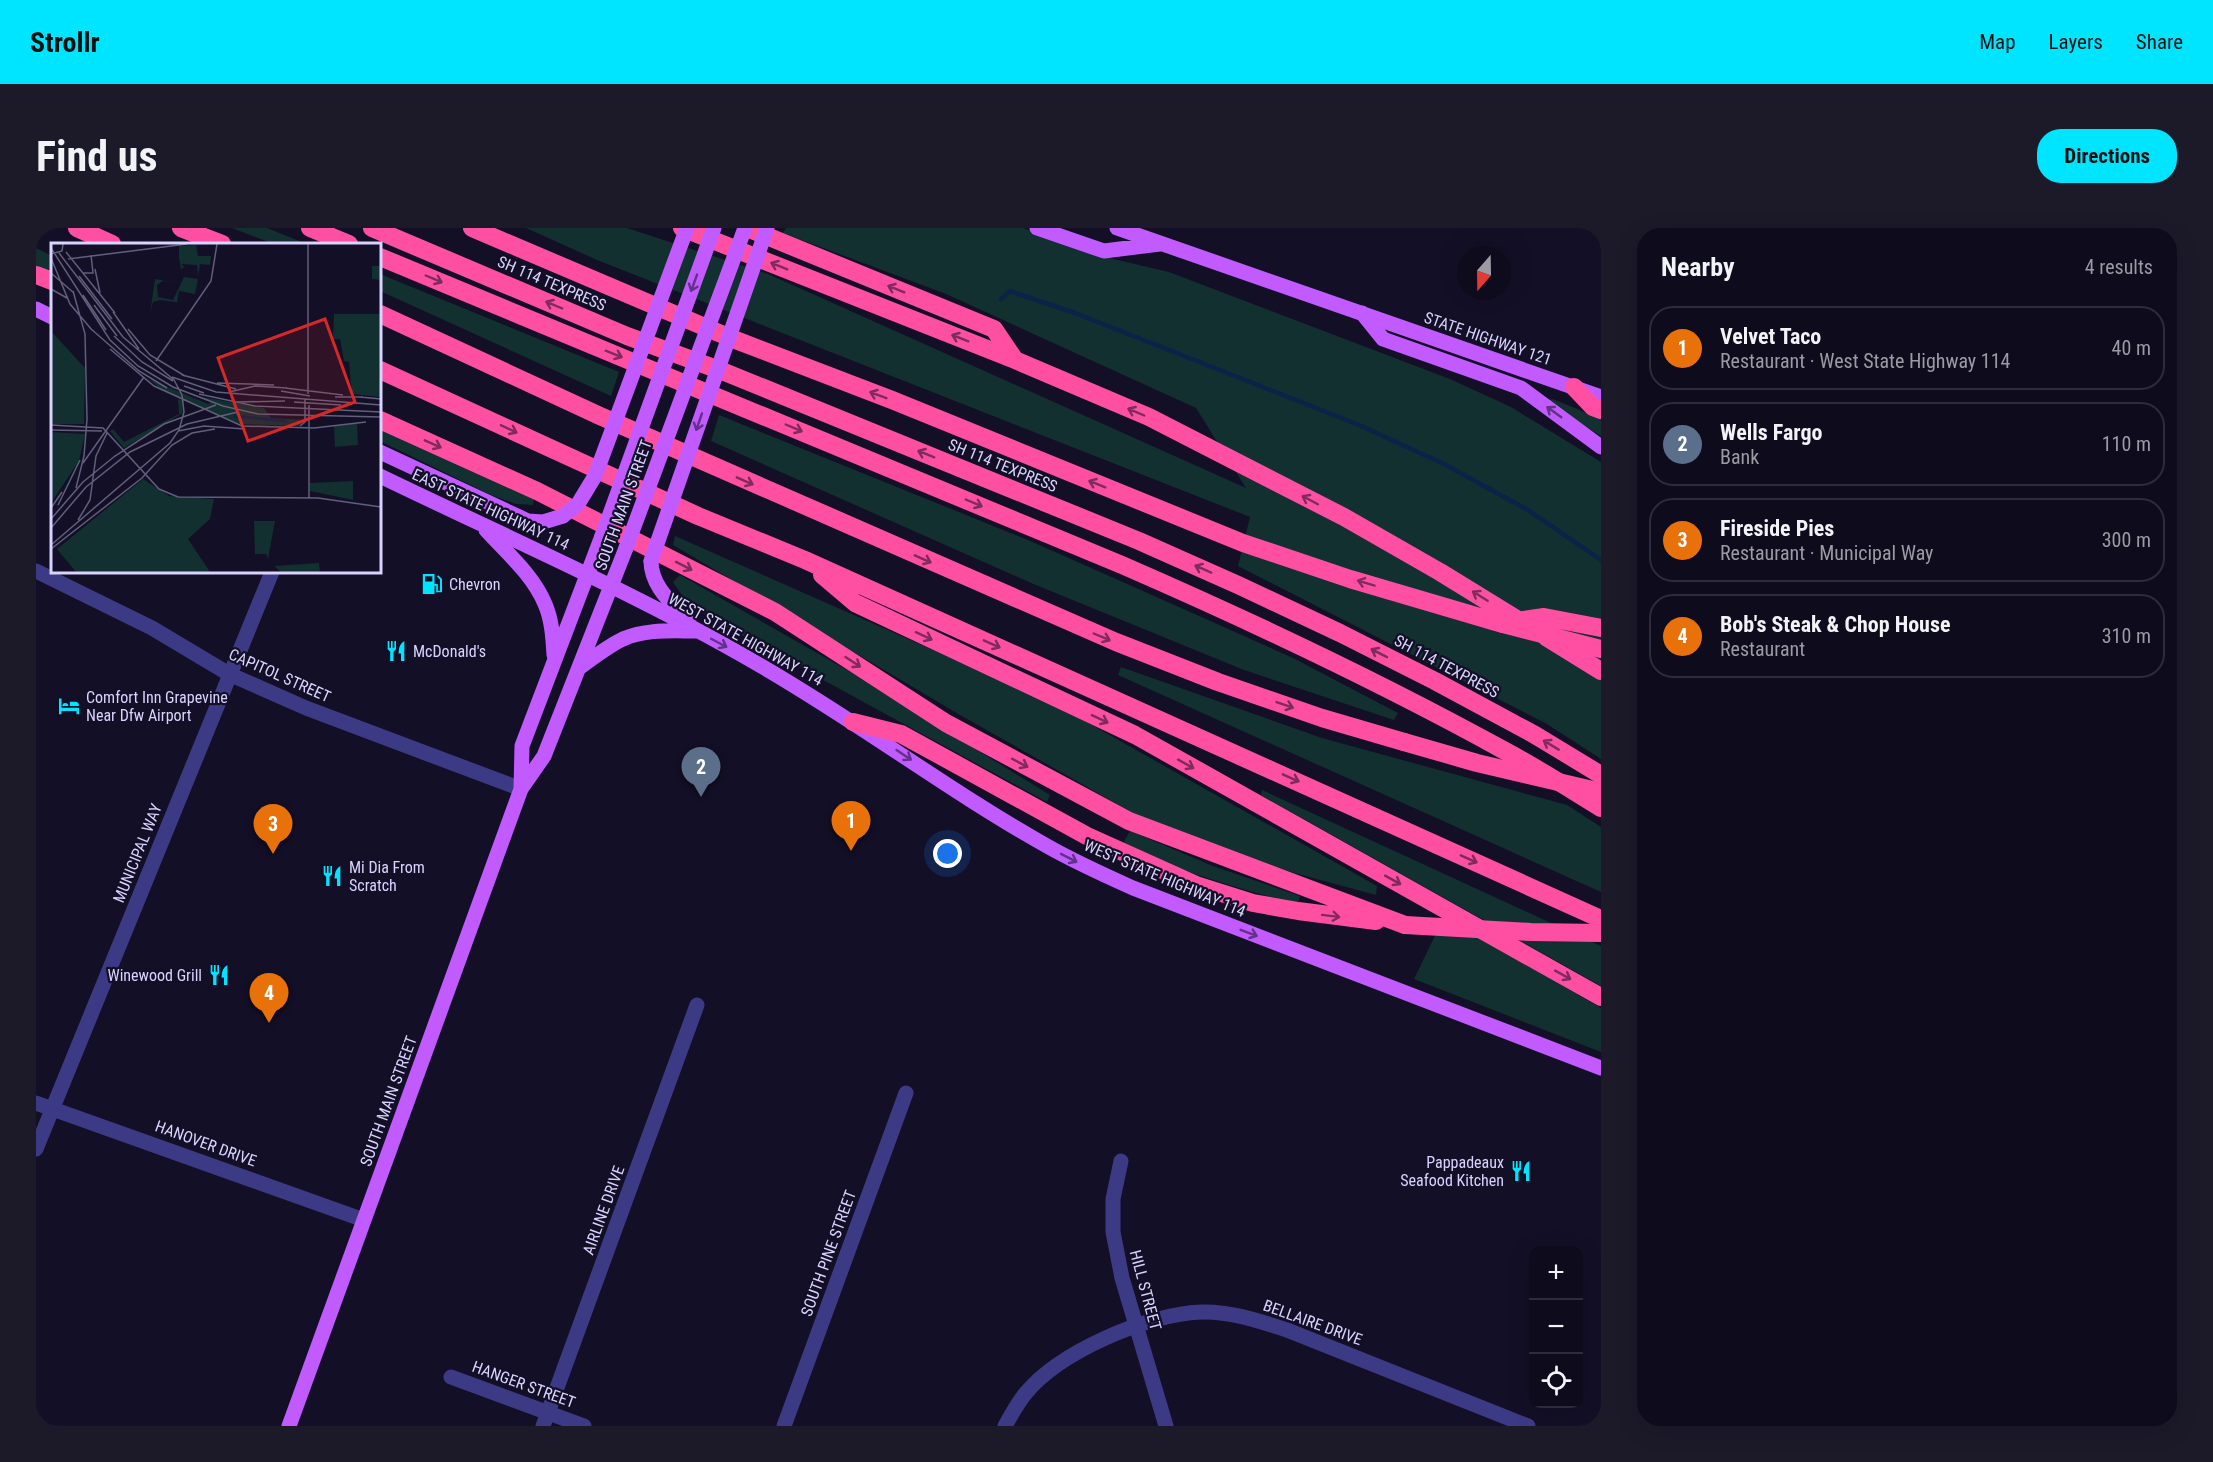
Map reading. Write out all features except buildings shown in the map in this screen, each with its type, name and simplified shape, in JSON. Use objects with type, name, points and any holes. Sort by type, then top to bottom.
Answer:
[{"type":"highway","points":[[77,228],[110,243]]},
{"type":"highway","points":[[181,228],[219,243]]},
{"type":"highway","points":[[310,228],[348,243]]},
{"type":"highway","name":"SH 114 TEXPRESS","points":[[372,228],[627,336],[722,371],[1139,541],[1239,585],[1435,681],[1535,735],[1601,775]]},
{"type":"highway","points":[[472,228],[733,339],[892,400],[1243,543],[1350,579],[1503,624],[1601,649]]},
{"type":"highway","points":[[682,228],[1015,360],[1149,417],[1344,517],[1440,572],[1601,671]]},
{"type":"highway","points":[[746,228],[994,329],[1015,360]]},
{"type":"highway","points":[[381,257],[1111,560],[1225,610],[1329,659],[1509,752],[1601,808]]},
{"type":"highway","points":[[36,274],[51,281]]},
{"type":"highway","points":[[381,314],[600,416],[1094,633],[1218,682],[1322,718],[1477,763],[1601,792]]},
{"type":"highway","points":[[381,370],[698,516],[805,560],[1601,919]]},
{"type":"highway","points":[[1574,387],[1593,407],[1601,410]]},
{"type":"highway","points":[[381,420],[537,492],[776,612],[946,723],[1129,821],[1405,925]]},
{"type":"highway","points":[[805,560],[855,603],[1135,735],[1601,997]]},
{"type":"highway","points":[[1503,624],[1544,617],[1601,628]]},
{"type":"highway","points":[[853,722],[901,734],[1087,836],[1196,885],[1253,903],[1298,912],[1405,925],[1531,932],[1601,933]]},
{"type":"main road","points":[[381,452],[528,520],[543,522],[563,516],[578,504],[596,476],[687,228]]},
{"type":"main road","name":"SOUTH MAIN STREET","points":[[521,789],[522,746],[554,657],[588,574],[714,228]]},
{"type":"main road","name":"SOUTH MAIN STREET","points":[[289,1426],[521,789],[544,756],[612,586],[746,228]]},
{"type":"main road","points":[[697,631],[657,585],[651,561],[767,228]]},
{"type":"main road","points":[[1037,228],[1104,251],[1166,244]]},
{"type":"main road","points":[[1117,228],[1362,313],[1383,339],[1521,388],[1601,447]]},
{"type":"main road","points":[[36,309],[51,316]]},
{"type":"main road","name":"STATE HIGHWAY 121","points":[[1362,313],[1601,397]]},
{"type":"main road","name":"EAST STATE HIGHWAY 114","points":[[381,476],[588,574]]},
{"type":"main road","points":[[482,525],[534,583],[550,618],[554,657]]},
{"type":"main road","name":"WEST STATE HIGHWAY 114","points":[[588,574],[756,663],[853,722],[1012,826],[1059,853],[1132,888],[1601,1068]]},
{"type":"main road","points":[[579,668],[613,645],[634,635],[663,631],[697,631]]},
{"type":"street","name":"CAPITOL STREET","points":[[36,571],[152,628],[229,674],[306,708],[521,789]]},
{"type":"street","name":"MUNICIPAL WAY","points":[[36,1149],[272,573]]},
{"type":"street","name":"AIRLINE DRIVE","points":[[545,1419],[697,1005]]},
{"type":"street","name":"SOUTH PINE STREET","points":[[784,1426],[906,1093]]},
{"type":"street","name":"HANOVER DRIVE","points":[[36,1103],[364,1220]]},
{"type":"street","name":"HILL STREET","points":[[1121,1161],[1113,1199],[1113,1232],[1120,1268],[1166,1426]]},
{"type":"street","name":"BELLAIRE DRIVE","points":[[1005,1426],[1025,1394],[1041,1379],[1062,1363],[1104,1338],[1136,1325],[1178,1314],[1202,1312],[1254,1319],[1287,1330],[1528,1426]]},
{"type":"street","name":"HANGER STREET","points":[[451,1377],[545,1419],[584,1426]]},
{"type":"green space","points":[[232,228],[267,228],[304,243],[271,243]]},
{"type":"green space","points":[[526,228],[627,228],[768,274],[1246,488],[1196,408],[946,294],[783,233],[786,228],[1023,228],[1101,256],[1169,272],[1450,379],[1511,407],[1601,462],[1601,759],[1547,724],[1238,566],[1250,517],[597,260]]},
{"type":"green space","points":[[36,248],[51,256],[51,273],[36,268]]},
{"type":"green space","points":[[381,274],[619,372],[611,396],[381,291]]},
{"type":"green space","points":[[1553,399],[1601,419],[1601,436],[1555,408],[1549,400]]},
{"type":"green space","points":[[719,415],[1028,540],[1293,658],[1398,713],[1394,720],[1244,670],[1031,583],[711,441]]},
{"type":"green space","points":[[381,426],[534,499],[533,505],[516,504],[491,495],[381,441]]},
{"type":"green space","points":[[675,536],[1053,703],[1377,886],[1376,895],[1225,852],[1140,817],[960,715],[673,545]]},
{"type":"green space","points":[[680,575],[854,674],[1050,795],[1047,802],[709,617],[695,607],[673,582]]},
{"type":"green space","points":[[1121,667],[1322,738],[1567,805],[1601,827],[1601,892],[1118,675]]},
{"type":"green space","points":[[1262,790],[1601,946],[1601,986],[1261,795]]},
{"type":"green space","points":[[1130,831],[1213,866],[1300,896],[1298,904],[1209,879],[1122,845]]},
{"type":"green space","points":[[1444,917],[1601,1008],[1601,1052],[1414,979]]},
{"type":"waterway","points":[[1001,299],[1010,291],[1075,313],[1359,425],[1444,464],[1528,510],[1601,560]]},
{"type":"place","name":"Chevron","points":[[432,584]]},
{"type":"place","name":"McDonald's","points":[[396,651]]},
{"type":"place","name":"Comfort Inn Grapevine Near Dfw Airport","points":[[69,706]]},
{"type":"place","name":"Wells Fargo","points":[[701,797]]},
{"type":"place","name":"Velvet Taco","points":[[851,851]]},
{"type":"place","name":"Fireside Pies","points":[[273,854]]},
{"type":"place","name":"Mi Dia From Scratch","points":[[332,876]]},
{"type":"place","name":"Winewood Grill","points":[[219,975]]},
{"type":"place","name":"Bob's Steak & Chop House","points":[[269,1023]]},
{"type":"place","name":"Pappadeaux Seafood Kitchen","points":[[1521,1171]]}]
